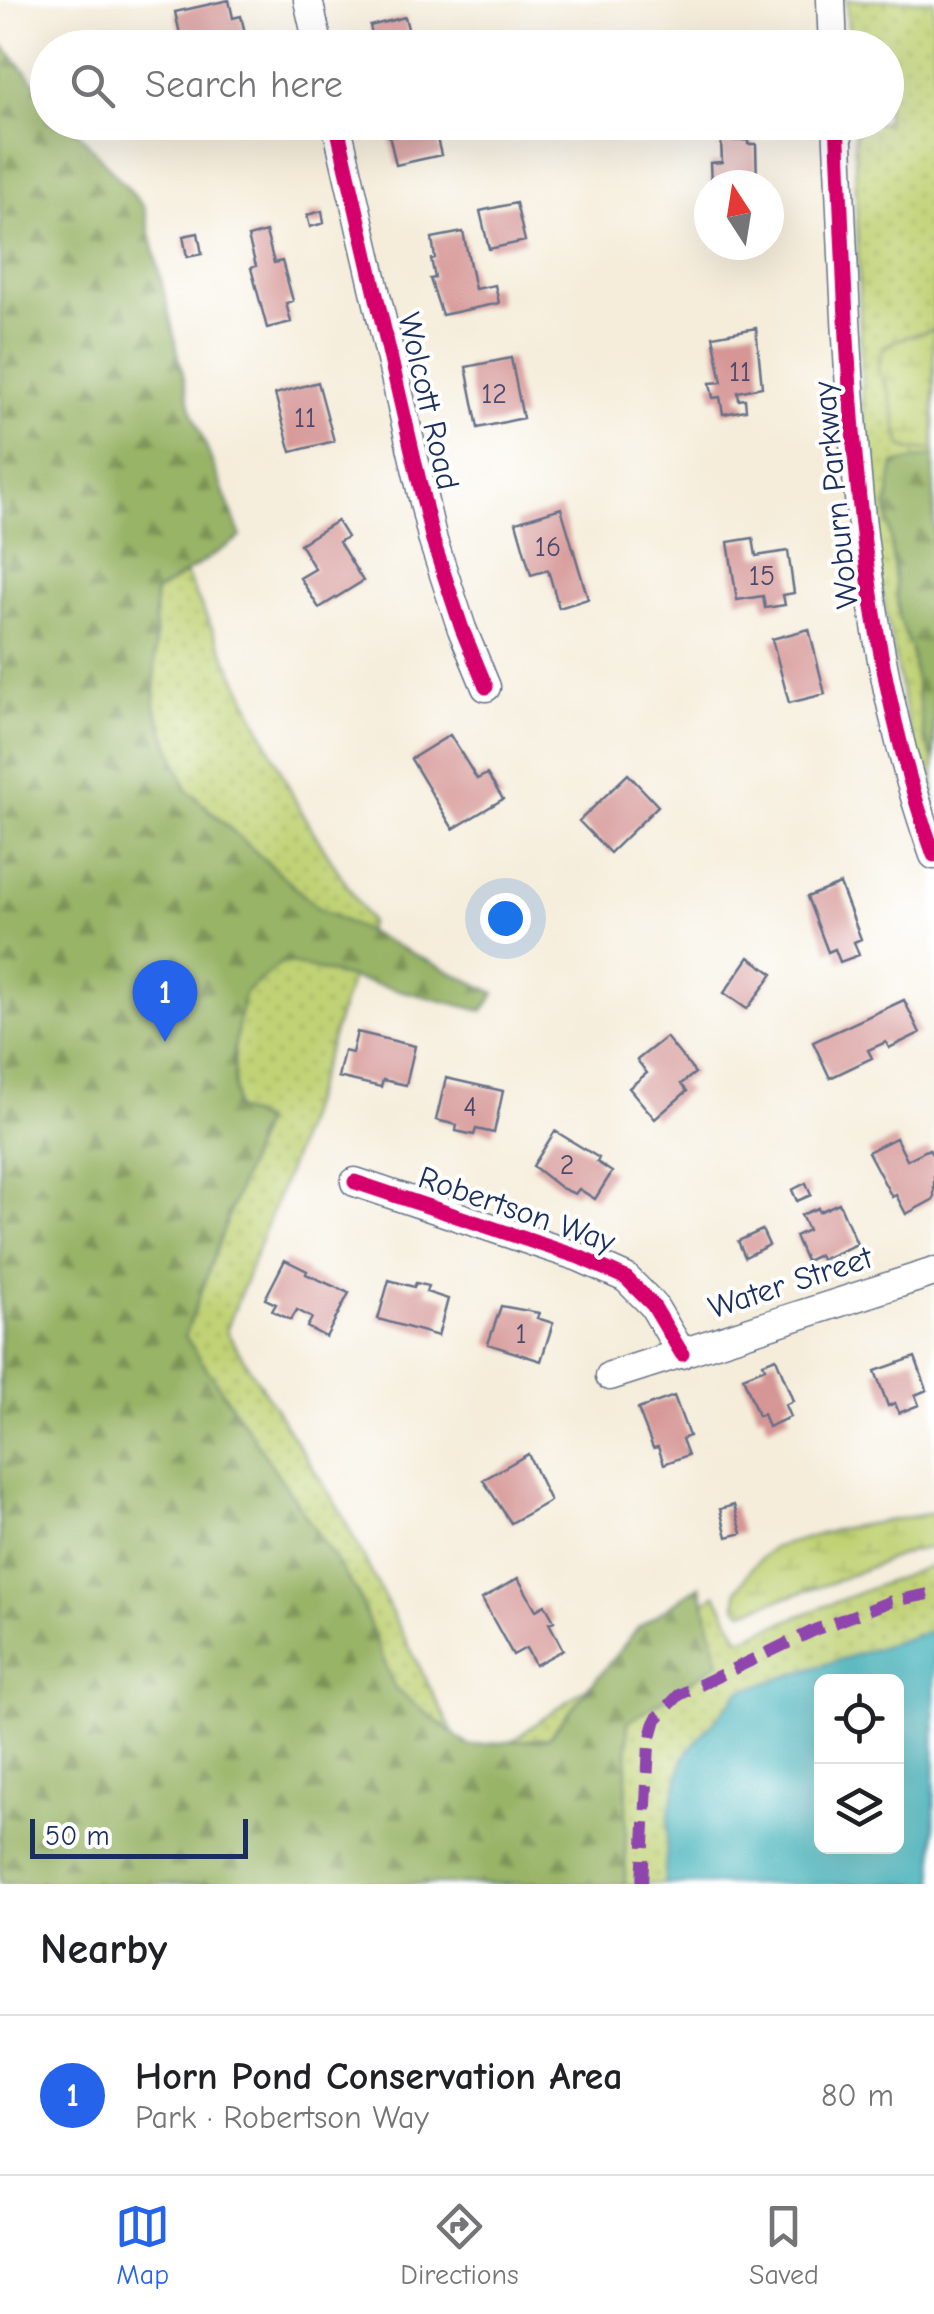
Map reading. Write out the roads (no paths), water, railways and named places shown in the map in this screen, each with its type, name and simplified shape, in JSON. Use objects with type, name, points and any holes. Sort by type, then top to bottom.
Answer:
[{"type":"street","points":[[308,0],[315,30]]},
{"type":"street","points":[[831,0],[832,30]]},
{"type":"street","name":"Wolcott Road","points":[[340,140],[434,541],[462,629],[486,687]]},
{"type":"street","name":"Woburn Parkway","points":[[838,140],[848,346],[867,573],[896,731],[934,855]]},
{"type":"street","name":"Robertson Way","points":[[355,1182],[561,1251],[626,1278],[652,1306],[682,1354]]},
{"type":"street","name":"Water Street","points":[[610,1376],[934,1272]]},
{"type":"water","points":[[934,1630],[934,1884],[664,1884],[669,1814],[684,1756],[740,1691]]},
{"type":"place","name":"Horn Pond Conservation Area","points":[[165,1042]]}]
